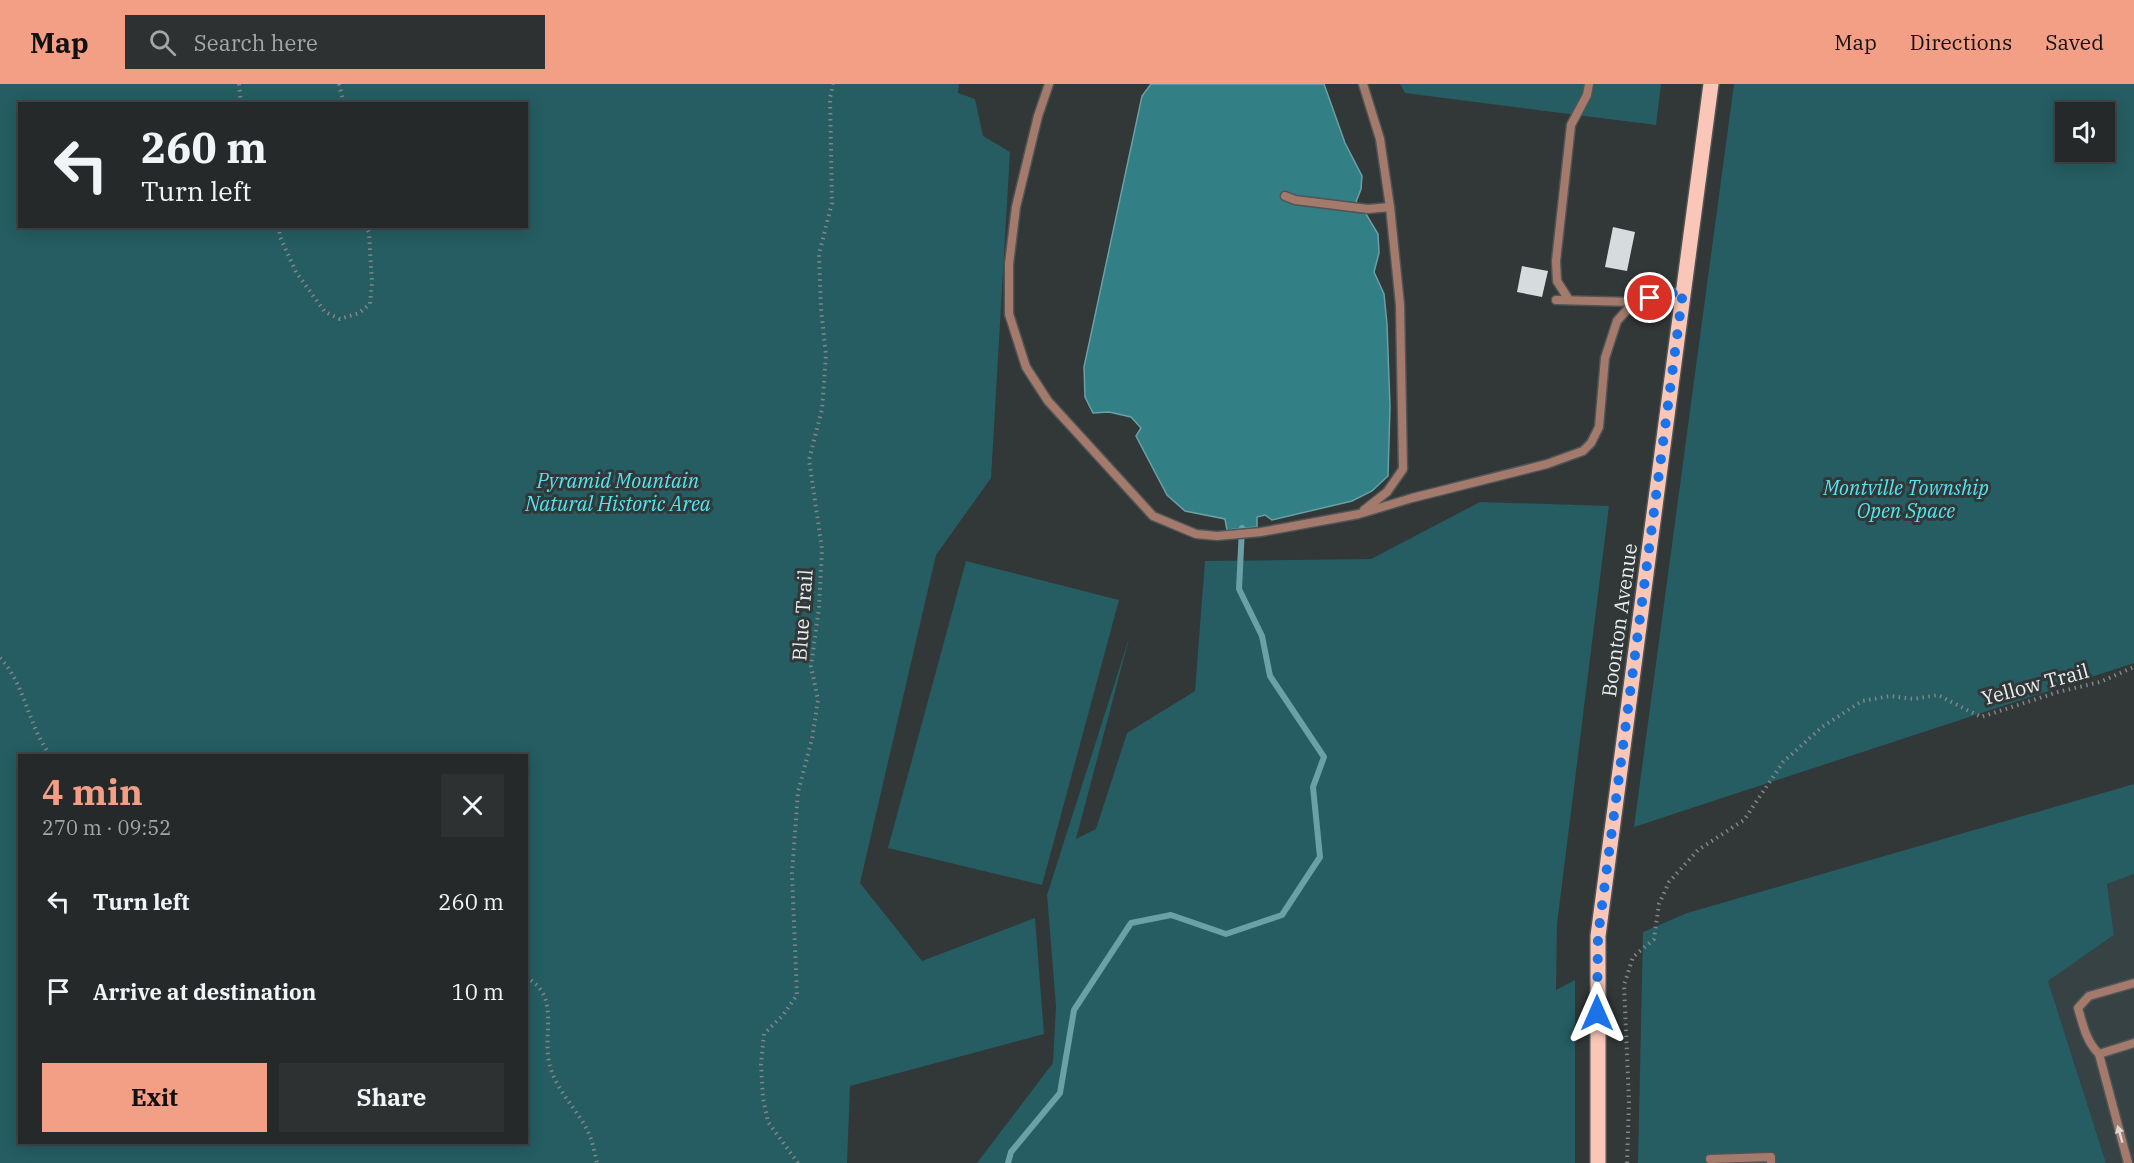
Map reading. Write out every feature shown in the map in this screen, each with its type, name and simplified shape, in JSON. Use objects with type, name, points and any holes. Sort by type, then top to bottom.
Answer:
[{"type":"main road","name":"Boonton Avenue","points":[[1598,1163],[1598,936],[1711,84]]},
{"type":"lane","points":[[1049,84],[1038,116],[1016,207],[1009,264],[1009,314],[1026,367],[1048,401],[1153,516],[1196,534],[1217,536],[1261,532],[1359,514],[1547,464],[1583,452],[1591,443],[1599,427],[1605,358],[1617,321],[1634,302]]},
{"type":"lane","points":[[1359,514],[1387,492],[1403,469],[1400,305],[1390,207],[1380,139],[1363,84]]},
{"type":"lane","points":[[1569,300],[1557,281],[1556,261],[1570,125],[1587,95],[1589,84]]},
{"type":"lane","points":[[1284,196],[1295,200],[1368,209],[1390,207]]},
{"type":"lane","points":[[1556,300],[1634,302],[1683,291]]},
{"type":"lane","points":[[2128,1163],[2099,1054],[2091,1046],[2085,1034],[2078,1008],[2089,996],[2134,983]]},
{"type":"lane","points":[[2099,1054],[2134,1043]]},
{"type":"lane","points":[[1710,1159],[1771,1157],[1771,1163]]},
{"type":"path","points":[[239,84],[241,102]]},
{"type":"path","points":[[339,84],[344,102]]},
{"type":"path","name":"Blue Trail","points":[[798,1163],[768,1122],[760,1064],[764,1034],[783,1015],[797,995],[792,873],[798,792],[812,739],[818,700],[811,666],[819,608],[822,549],[809,460],[822,409],[826,355],[821,309],[819,254],[832,203],[830,98],[833,84]]},
{"type":"path","points":[[279,228],[280,237],[296,272],[325,312],[340,319],[359,314],[370,304],[372,283],[367,228]]},
{"type":"path","points":[[0,657],[12,669],[22,698],[50,754]]},
{"type":"path","name":"Yellow Trail","points":[[1628,1163],[1629,1102],[1624,985],[1633,957],[1654,939],[1659,904],[1669,882],[1698,850],[1744,820],[1783,762],[1822,727],[1862,701],[1890,696],[1914,699],[1938,695],[1981,717],[2058,692],[2100,682],[2134,667]]},
{"type":"path","points":[[528,978],[541,987],[549,1016],[548,1057],[559,1089],[590,1135],[597,1163]]},
{"type":"shaded area","points":[[1151,84],[1324,84],[1345,143],[1362,176],[1361,189],[1356,202],[1363,209],[1378,234],[1379,253],[1374,272],[1384,294],[1390,407],[1388,476],[1372,491],[1352,501],[1272,520],[1265,515],[1257,517],[1257,527],[1227,530],[1225,519],[1185,511],[1167,495],[1136,436],[1141,428],[1131,417],[1109,412],[1093,413],[1085,397],[1084,367],[1142,96]]},
{"type":"shaded area","points":[[2134,874],[2134,1163],[2106,1163],[2048,981],[2114,935],[2107,884]]},
{"type":"green space","name":"Pyramid Mountain Natural Historic Area","points":[[0,84],[959,84],[958,93],[975,99],[983,136],[1010,152],[991,478],[936,555],[860,883],[922,961],[1035,918],[1044,1034],[850,1086],[847,1163],[0,1163]]},
{"type":"green space","points":[[1400,84],[1661,84],[1656,125],[1405,93]]},
{"type":"green space","name":"Montville Township Open Space","points":[[1734,84],[2134,84],[2134,663],[1634,827]]},
{"type":"green space","points":[[1480,502],[1609,506],[1557,924],[1556,990],[1575,980],[1575,1163],[977,1163],[1053,1063],[1056,1006],[1047,895],[1130,635],[1076,839],[1096,829],[1127,733],[1195,691],[1205,561],[1371,559]]},
{"type":"green space","points":[[966,561],[1119,600],[1042,885],[888,848]]},
{"type":"green space","points":[[2134,784],[2134,874],[2107,884],[2114,935],[2048,981],[2106,1163],[1638,1163],[1643,932],[1687,913]]},
{"type":"building","points":[[1613,227],[1635,232],[1627,271],[1605,267]]},
{"type":"building","points":[[1522,266],[1548,271],[1542,297],[1517,292]]},
{"type":"waterway","points":[[1008,1163],[1011,1152],[1060,1093],[1074,1010],[1131,923],[1171,915],[1226,934],[1282,915],[1320,857],[1313,787],[1324,757],[1270,676],[1262,636],[1239,589],[1242,528]]},
{"type":"route","points":[[1597,1013],[1598,936],[1683,291],[1650,298]]}]
